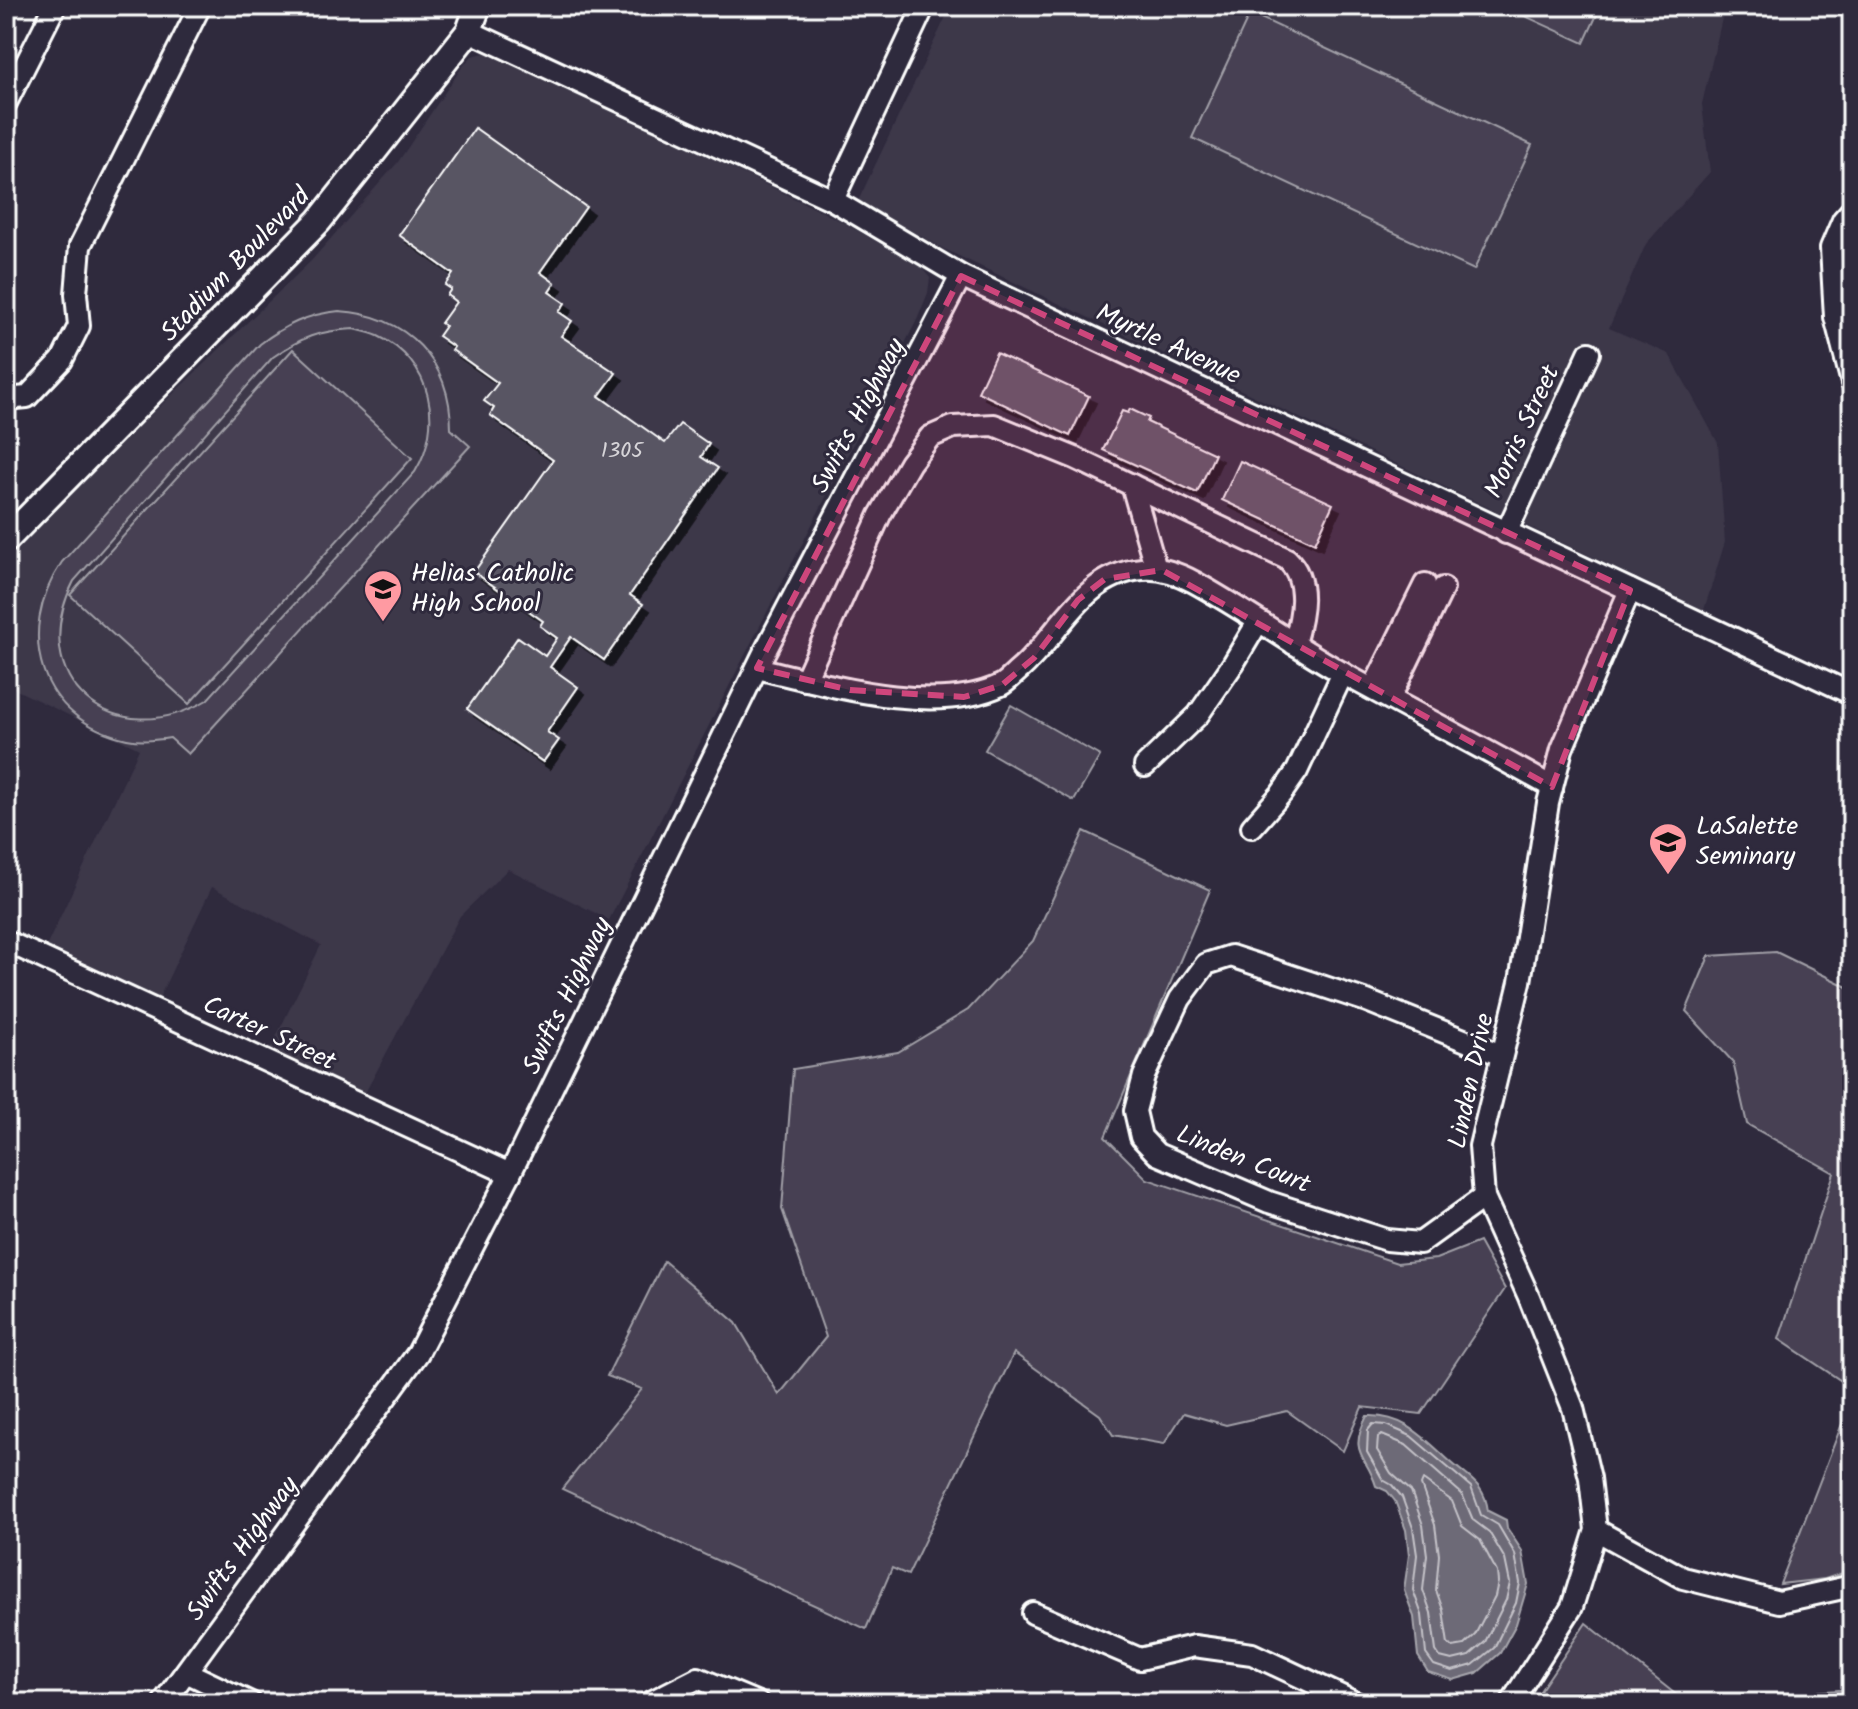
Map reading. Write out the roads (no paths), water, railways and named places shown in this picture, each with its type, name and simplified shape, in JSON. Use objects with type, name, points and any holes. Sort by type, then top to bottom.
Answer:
[{"type":"main road","name":"Stadium Boulevard","points":[[9,530],[319,221],[469,31],[478,6]]},
{"type":"street","points":[[6,103],[55,6]]},
{"type":"street","points":[[6,399],[27,397],[62,360],[74,337],[79,326],[76,294],[80,246],[200,6]]},
{"type":"street","points":[[833,200],[924,6]]},
{"type":"street","name":"Myrtle Avenue","points":[[469,31],[833,200],[961,276],[1852,694]]},
{"type":"street","points":[[1852,210],[1843,220],[1831,248],[1835,317],[1852,383]]},
{"type":"street","name":"Swifts Highway","points":[[163,1703],[418,1353],[510,1174],[757,668],[961,276]]},
{"type":"street","name":"Morris Street","points":[[1506,533],[1589,353]]},
{"type":"street","points":[[805,680],[880,515],[910,463],[930,437],[953,427],[994,425],[1132,485],[1287,559],[1298,569],[1302,585],[1301,620],[1294,644]]},
{"type":"street","points":[[1132,485],[1156,569]]},
{"type":"street","points":[[757,668],[850,690],[921,698],[964,697],[1002,685],[1034,658],[1078,600],[1105,579],[1141,569],[1156,569],[1192,581],[1343,673],[1552,787]]},
{"type":"street","points":[[1381,694],[1434,586]]},
{"type":"street","name":"Linden Drive","points":[[1511,1703],[1572,1607],[1596,1530],[1590,1478],[1573,1408],[1529,1297],[1484,1197],[1480,1146],[1520,982],[1552,787],[1562,749],[1630,590]]},
{"type":"street","points":[[1145,766],[1198,715],[1258,622]]},
{"type":"street","points":[[1252,827],[1297,771],[1343,673]]},
{"type":"street","name":"Carter Street","points":[[6,941],[510,1174]]},
{"type":"street","name":"Linden Court","points":[[1484,1197],[1420,1243],[1387,1240],[1269,1202],[1157,1154],[1141,1137],[1135,1111],[1144,1076],[1180,999],[1206,964],[1231,956],[1367,1001],[1501,1055]]},
{"type":"street","points":[[1596,1530],[1683,1578],[1779,1602],[1852,1586]]},
{"type":"street","points":[[1033,1613],[1140,1659],[1194,1646],[1252,1654],[1356,1703]]},
{"type":"street","points":[[186,1672],[251,1703]]},
{"type":"street","points":[[649,1703],[698,1678],[758,1703]]},
{"type":"water","points":[[1367,1416],[1393,1419],[1414,1430],[1476,1483],[1484,1495],[1488,1511],[1506,1520],[1507,1528],[1522,1551],[1528,1584],[1516,1624],[1500,1653],[1477,1673],[1453,1680],[1428,1672],[1418,1656],[1414,1617],[1404,1590],[1409,1555],[1406,1530],[1395,1501],[1387,1491],[1376,1486],[1361,1454],[1359,1439]]},
{"type":"place","name":"Helias Catholic High School","points":[[383,623]]},
{"type":"place","name":"LaSalette Seminary","points":[[1668,876]]}]
